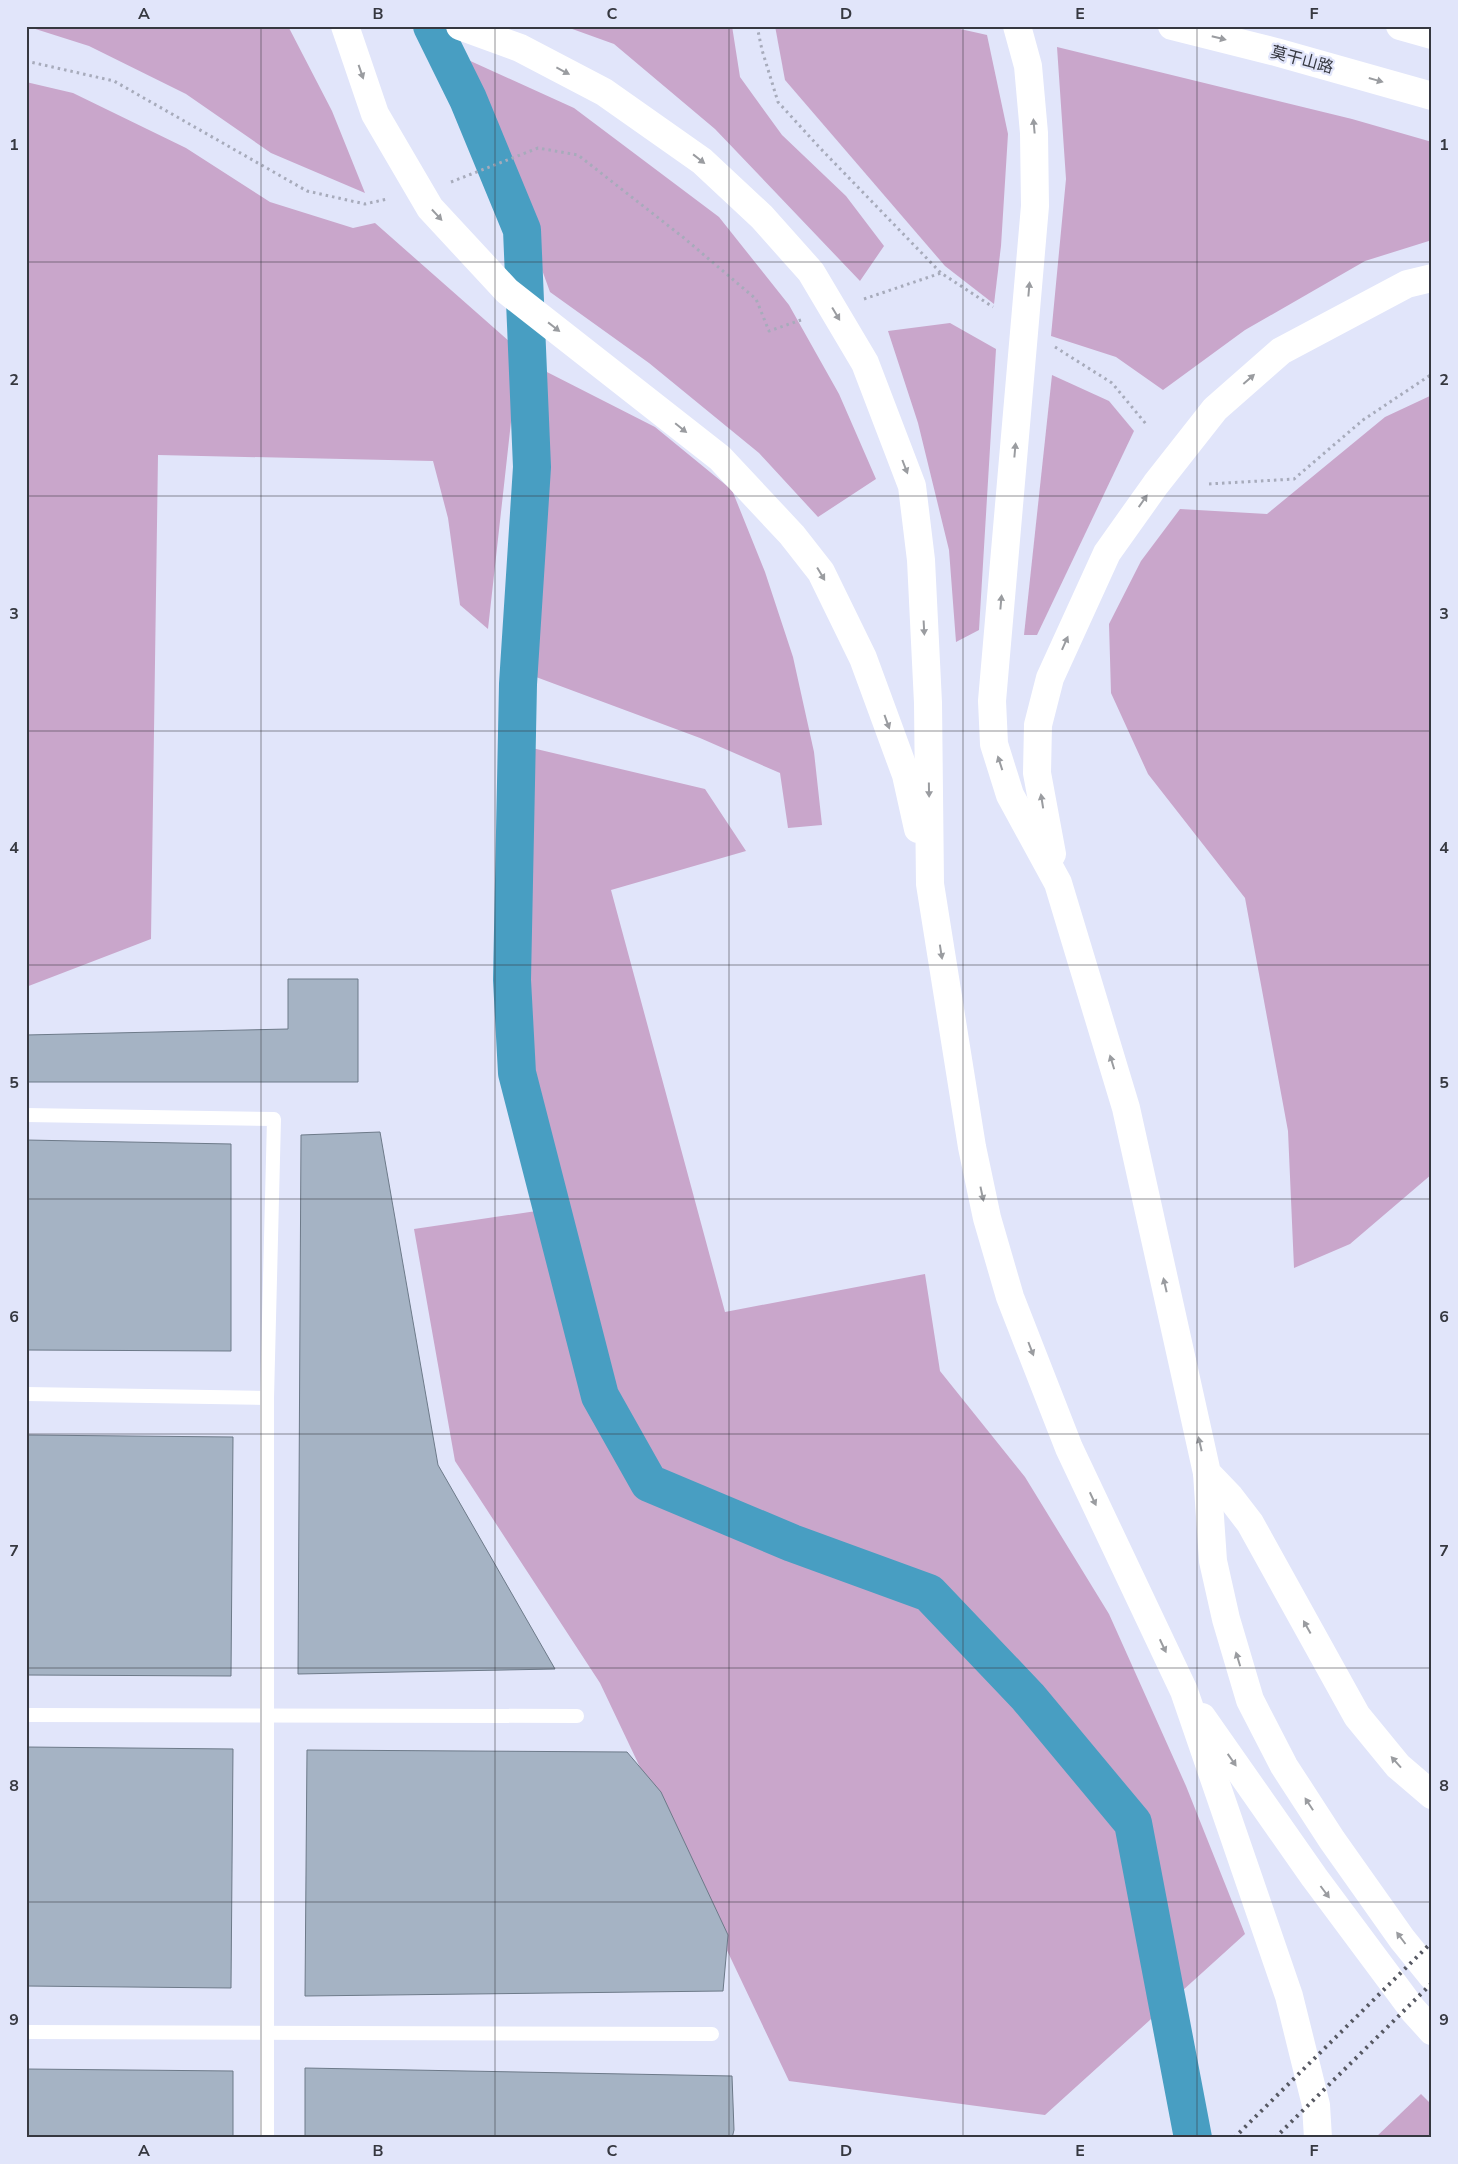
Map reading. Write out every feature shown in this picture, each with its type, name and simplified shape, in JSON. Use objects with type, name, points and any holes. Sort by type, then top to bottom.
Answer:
[{"type":"highway","points":[[345,26],[375,114],[430,208],[507,291],[720,458],[792,535],[821,572],[863,658],[906,775],[930,884],[972,1147],[987,1218],[1010,1297],[1069,1448],[1184,1691],[1289,1996],[1316,2105],[1318,2138]]},
{"type":"highway","points":[[460,26],[520,48],[604,92],[702,161],[762,218],[811,272],[866,363],[912,486],[921,560],[928,703],[930,884]]},
{"type":"highway","points":[[1018,26],[1028,66],[1034,133],[1035,206],[992,701],[994,744],[1010,795],[1058,883]]},
{"type":"highway","name":"莫干山路","points":[[1172,26],[1276,52],[1432,96]]},
{"type":"highway","points":[[1400,26],[1432,36]]},
{"type":"highway","points":[[1432,278],[1407,284],[1281,351],[1215,409],[1156,484],[1107,553],[1050,678],[1038,725],[1038,773],[1058,883],[1126,1108],[1207,1473],[1212,1561],[1226,1619],[1250,1700],[1284,1766],[1332,1840],[1402,1939],[1432,1976]]},
{"type":"highway","points":[[1207,1473],[1230,1497],[1250,1523],[1357,1716],[1398,1766],[1432,1795]]},
{"type":"highway","points":[[1184,1691],[1314,1878],[1413,2010],[1432,2031]]},
{"type":"lane","points":[[26,1115],[274,1119],[267,1398],[267,2138]]},
{"type":"lane","points":[[26,1394],[267,1398]]},
{"type":"lane","points":[[26,1715],[577,1716]]},
{"type":"lane","points":[[26,2032],[712,2034]]},
{"type":"path","points":[[757,26],[762,50],[778,102],[941,273],[998,310]]},
{"type":"path","points":[[26,61],[114,81],[308,192],[365,204],[392,197]]},
{"type":"path","points":[[447,183],[538,148],[578,156],[684,238],[756,299],[769,331],[805,319]]},
{"type":"path","points":[[860,300],[941,273]]},
{"type":"path","points":[[1047,341],[1112,383],[1146,424]]},
{"type":"path","points":[[1210,484],[1294,479],[1363,420],[1432,374]]},
{"type":"shaded area","points":[[26,26],[288,26],[332,111],[365,193],[271,153],[186,94],[89,46]]},
{"type":"shaded area","points":[[564,26],[732,26],[740,77],[782,135],[846,196],[884,246],[860,281],[715,129],[614,44]]},
{"type":"shaded area","points":[[775,26],[947,26],[987,35],[1008,134],[1001,246],[994,304],[945,266],[785,80]]},
{"type":"shaded area","points":[[1057,47],[1352,119],[1432,142],[1432,240],[1365,261],[1245,330],[1163,390],[1116,357],[1051,336],[1066,179]]},
{"type":"shaded area","points":[[466,59],[574,108],[719,217],[789,305],[839,394],[876,479],[818,517],[759,453],[649,363],[550,292]]},
{"type":"shaded area","points":[[26,82],[73,93],[186,148],[270,202],[353,228],[375,223],[519,350],[488,629],[460,605],[448,518],[433,461],[158,455],[151,939],[26,987]]},
{"type":"shaded area","points":[[950,323],[996,349],[979,630],[956,642],[949,550],[918,423],[888,331]]},
{"type":"shaded area","points":[[543,370],[655,427],[732,490],[765,572],[793,657],[814,752],[822,825],[788,828],[780,773],[700,738],[536,677]]},
{"type":"shaded area","points":[[1052,375],[1109,401],[1134,431],[1037,635],[1024,635]]},
{"type":"shaded area","points":[[1432,395],[1432,1174],[1350,1244],[1294,1268],[1288,1131],[1245,898],[1148,774],[1111,693],[1109,624],[1141,561],[1180,509],[1267,514],[1385,417]]},
{"type":"shaded area","points":[[532,748],[705,789],[746,851],[611,890],[725,1312],[925,1274],[940,1371],[1025,1477],[1109,1614],[1186,1786],[1245,1934],[1045,2115],[789,2081],[600,1683],[455,1461],[414,1229],[570,1206],[535,1101],[525,903]]},
{"type":"shaded area","points":[[1421,2094],[1432,2105],[1432,2138],[1375,2138]]},
{"type":"building","points":[[288,979],[358,979],[358,1082],[26,1082],[26,1035],[288,1029]]},
{"type":"building","points":[[380,1132],[438,1465],[555,1669],[298,1674],[301,1135]]},
{"type":"building","points":[[26,1140],[231,1144],[231,1351],[26,1350]]},
{"type":"building","points":[[26,1435],[233,1437],[231,1676],[26,1675]]},
{"type":"building","points":[[26,1747],[233,1749],[231,1988],[26,1986]]},
{"type":"building","points":[[307,1750],[627,1752],[661,1792],[728,1935],[723,1991],[305,1996]]},
{"type":"building","points":[[305,2068],[732,2076],[734,2130],[732,2138],[305,2138]]},
{"type":"building","points":[[26,2069],[233,2071],[233,2138],[26,2138]]},
{"type":"waterway","points":[[432,26],[468,99],[522,230],[532,467],[518,684],[512,980],[517,1073],[600,1396],[649,1483],[792,1543],[929,1593],[1028,1697],[1133,1823],[1193,2138]]},
{"type":"railway","points":[[1234,2138],[1432,1942]]},
{"type":"railway","points":[[1275,2138],[1432,1983]]}]
